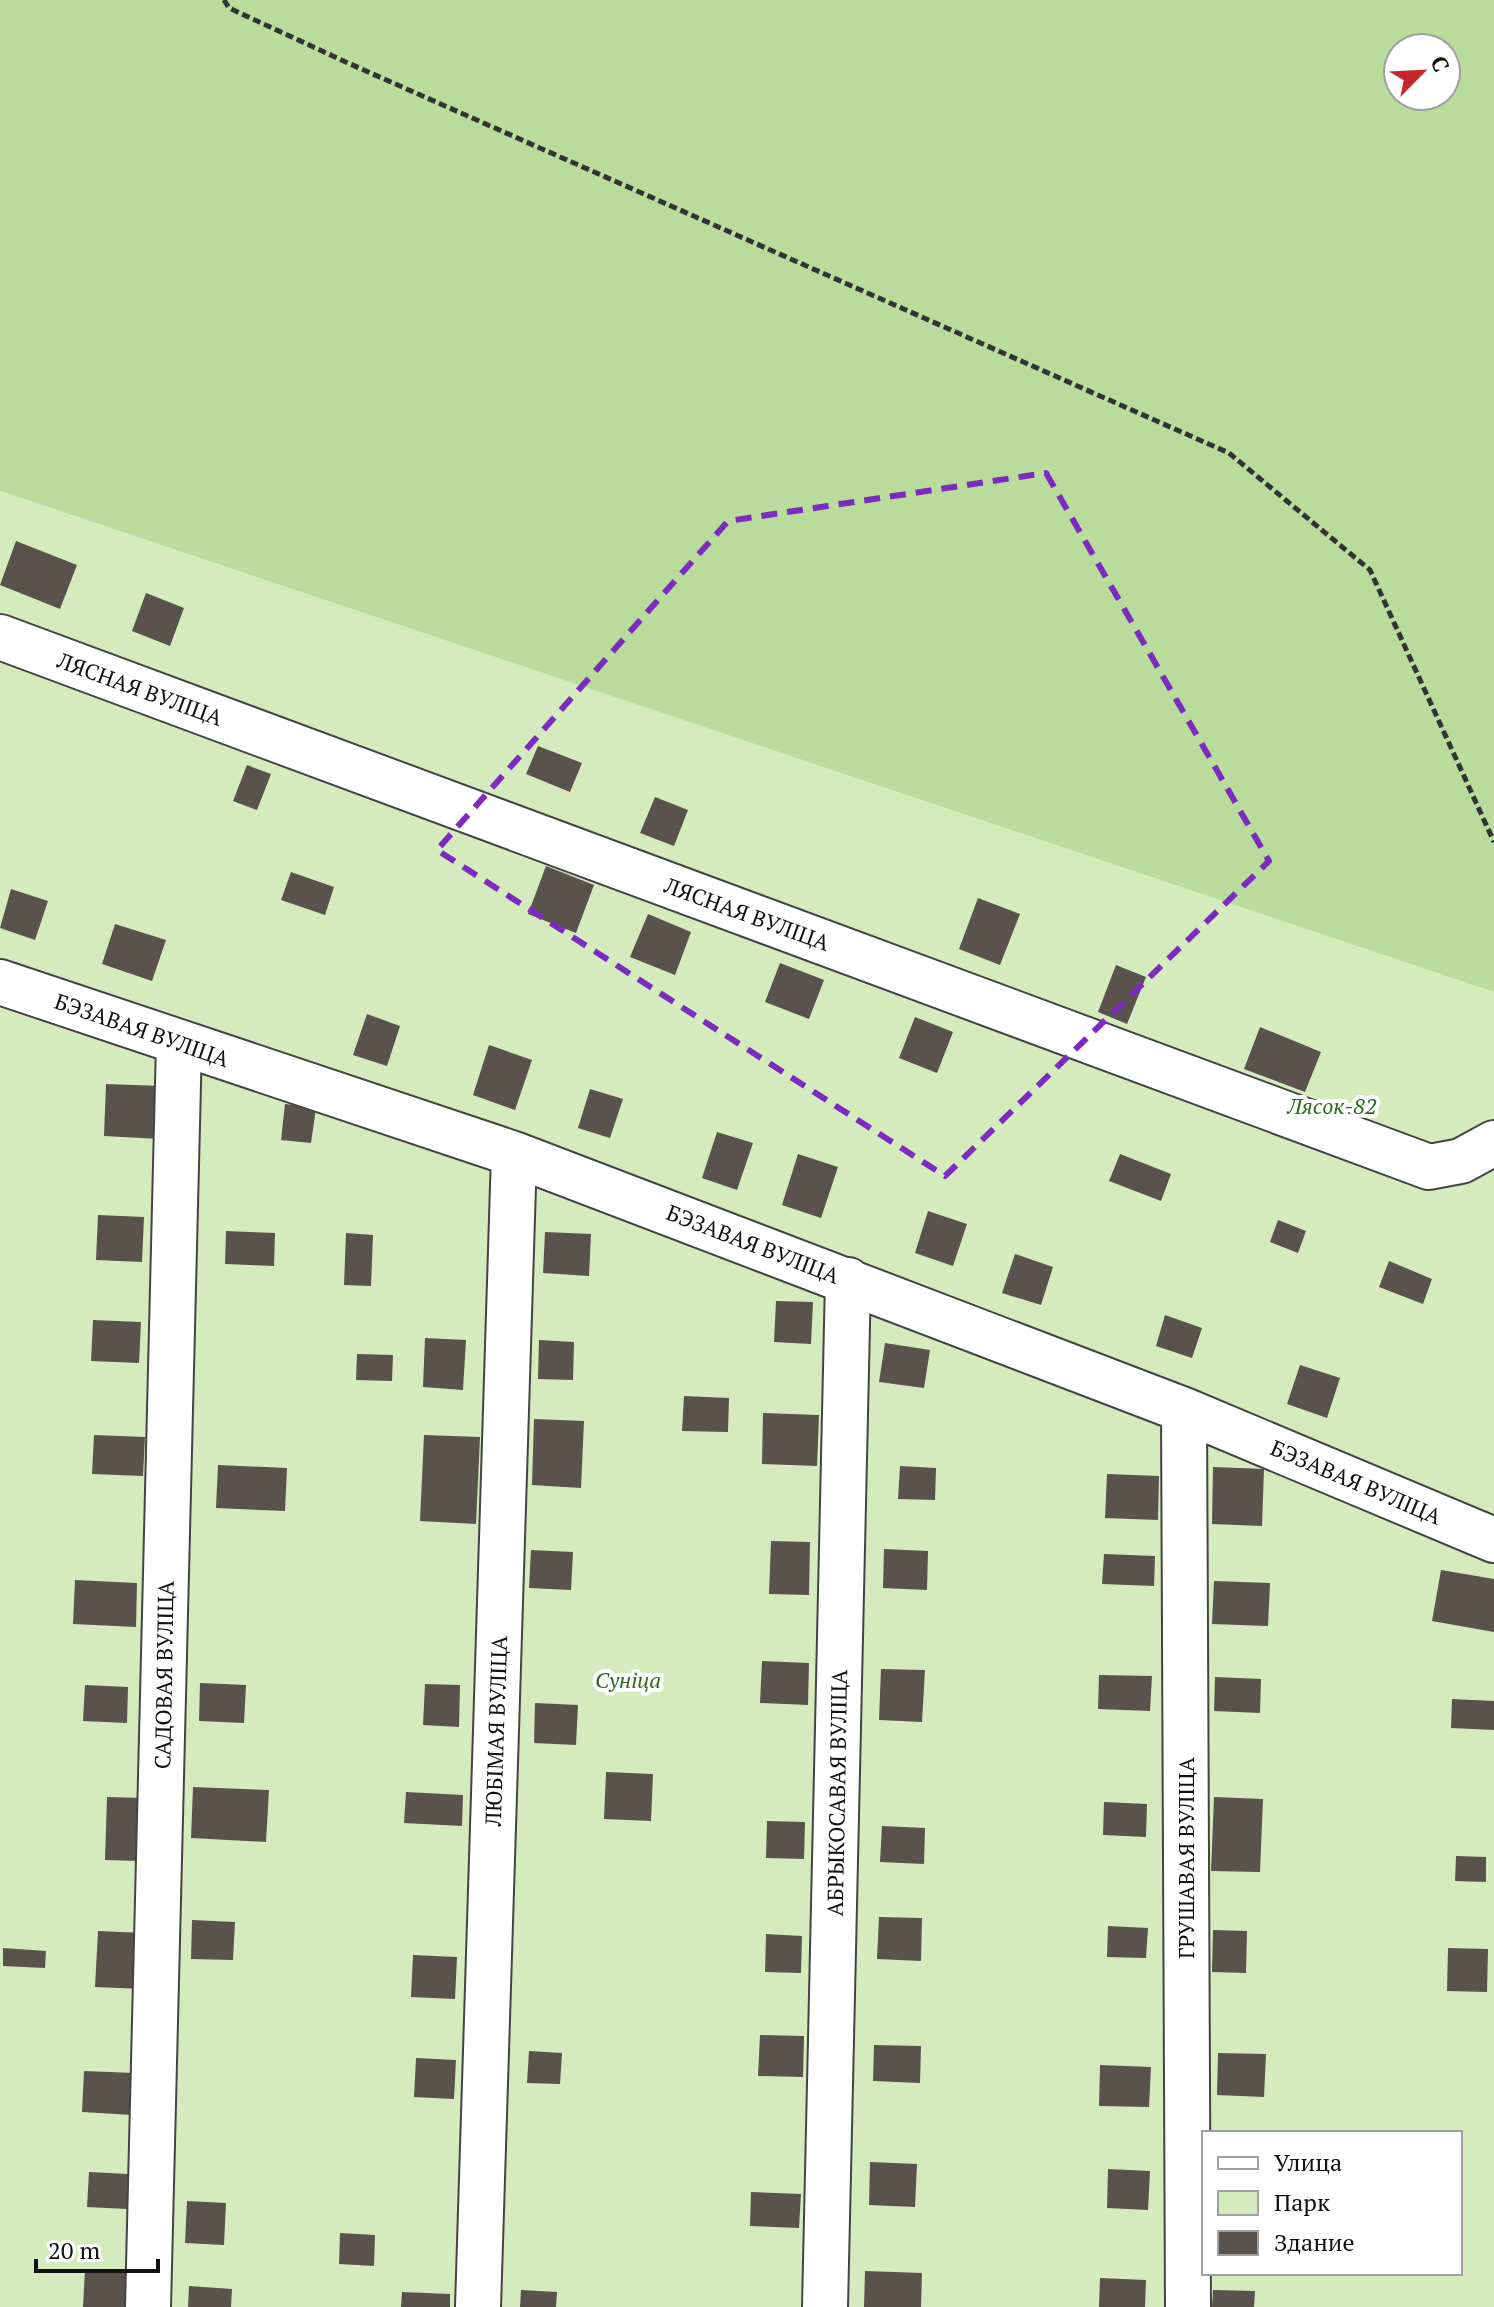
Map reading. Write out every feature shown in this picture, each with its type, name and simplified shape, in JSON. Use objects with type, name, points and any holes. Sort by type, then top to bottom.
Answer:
[{"type":"lane","name":"ЛЯСНАЯ ВУЛІЦА","points":[[0,637],[1429,1167],[1461,1161],[1494,1143]]},
{"type":"lane","name":"БЭЗАВАЯ ВУЛІЦА","points":[[0,982],[514,1154],[1184,1410],[1494,1540]]},
{"type":"lane","name":"САДОВАЯ ВУЛІЦА","points":[[148,2307],[179,1043]]},
{"type":"lane","name":"ЛЮБІМАЯ ВУЛІЦА","points":[[478,2307],[514,1154]]},
{"type":"lane","name":"АБРЫКОСАВАЯ ВУЛІЦА","points":[[825,2307],[848,1280]]},
{"type":"lane","name":"ГРУШАВАЯ ВУЛІЦА","points":[[1184,1410],[1188,2307]]},
{"type":"path","points":[[224,0],[229,8],[335,57],[1229,453],[1370,570],[1494,842]]},
{"type":"highlighted area","points":[[1046,473],[1269,861],[945,1176],[437,850],[728,521]]},
{"type":"green space","points":[[0,0],[1494,0],[1494,992],[0,491]]},
{"type":"green space","name":"Суніца","points":[[0,491],[1494,992],[1494,2307],[0,2307]]},
{"type":"building","points":[[16,541],[77,565],[60,609],[0,585]]},
{"type":"building","points":[[146,593],[184,608],[170,646],[132,631]]},
{"type":"building","points":[[538,746],[582,763],[570,792],[526,774]]},
{"type":"building","points":[[247,765],[271,774],[257,810],[233,801]]},
{"type":"building","points":[[655,797],[688,810],[674,846],[640,833]]},
{"type":"building","points":[[546,866],[594,885],[576,933],[528,914]]},
{"type":"building","points":[[291,872],[334,887],[325,915],[281,900]]},
{"type":"building","points":[[11,889],[48,901],[35,940],[0,928]]},
{"type":"building","points":[[978,898],[1020,914],[1000,965],[959,949]]},
{"type":"building","points":[[648,914],[691,932],[675,975],[630,957]]},
{"type":"building","points":[[115,924],[166,940],[152,981],[102,964]]},
{"type":"building","points":[[780,963],[824,980],[809,1019],[765,1002]]},
{"type":"building","points":[[1116,965],[1146,977],[1127,1024],[1098,1012]]},
{"type":"building","points":[[367,1014],[400,1026],[387,1066],[353,1055]]},
{"type":"building","points":[[915,1017],[953,1032],[937,1073],[899,1058]]},
{"type":"building","points":[[1260,1027],[1321,1052],[1305,1092],[1244,1069]]},
{"type":"building","points":[[489,1045],[532,1060],[515,1110],[473,1095]]},
{"type":"building","points":[[106,1084],[162,1086],[159,1139],[104,1136]]},
{"type":"building","points":[[590,1089],[623,1099],[610,1138],[578,1128]]},
{"type":"building","points":[[285,1104],[316,1108],[311,1143],[281,1140]]},
{"type":"building","points":[[717,1132],[753,1143],[737,1190],[702,1178]]},
{"type":"building","points":[[798,1154],[838,1167],[821,1218],[782,1205]]},
{"type":"building","points":[[1120,1154],[1171,1174],[1161,1201],[1109,1181]]},
{"type":"building","points":[[928,1211],[967,1224],[953,1266],[915,1253]]},
{"type":"building","points":[[98,1215],[144,1217],[142,1262],[96,1260]]},
{"type":"building","points":[[1278,1220],[1306,1231],[1298,1253],[1270,1242]]},
{"type":"building","points":[[226,1231],[275,1233],[274,1266],[225,1264]]},
{"type":"building","points":[[545,1232],[591,1234],[589,1276],[543,1273]]},
{"type":"building","points":[[346,1233],[373,1235],[371,1286],[344,1285]]},
{"type":"building","points":[[1015,1254],[1053,1267],[1041,1305],[1002,1293]]},
{"type":"building","points":[[1389,1261],[1432,1279],[1423,1304],[1379,1287]]},
{"type":"building","points":[[776,1301],[813,1302],[811,1344],[774,1342]]},
{"type":"building","points":[[1165,1315],[1202,1328],[1192,1358],[1156,1346]]},
{"type":"building","points":[[93,1320],[141,1322],[139,1363],[91,1361]]},
{"type":"building","points":[[425,1338],[466,1340],[463,1390],[423,1387]]},
{"type":"building","points":[[539,1340],[574,1342],[573,1380],[538,1379]]},
{"type":"building","points":[[885,1343],[930,1350],[924,1388],[879,1382]]},
{"type":"building","points":[[357,1354],[393,1355],[392,1381],[356,1380]]},
{"type":"building","points":[[1300,1365],[1340,1378],[1327,1418],[1287,1404]]},
{"type":"building","points":[[684,1396],[729,1398],[728,1432],[682,1431]]},
{"type":"building","points":[[763,1413],[819,1415],[817,1466],[762,1464]]},
{"type":"building","points":[[534,1419],[584,1421],[581,1488],[532,1485]]},
{"type":"building","points":[[94,1435],[145,1437],[143,1476],[92,1474]]},
{"type":"building","points":[[424,1435],[480,1437],[476,1524],[420,1521]]},
{"type":"building","points":[[218,1465],[287,1468],[285,1511],[216,1508]]},
{"type":"building","points":[[900,1466],[936,1468],[935,1500],[898,1499]]},
{"type":"building","points":[[1213,1467],[1264,1469],[1262,1526],[1212,1524]]},
{"type":"building","points":[[1107,1474],[1159,1476],[1158,1520],[1105,1518]]},
{"type":"building","points":[[771,1541],[810,1542],[809,1595],[769,1594]]},
{"type":"building","points":[[884,1549],[928,1551],[927,1590],[883,1588]]},
{"type":"building","points":[[531,1550],[573,1552],[571,1590],[529,1588]]},
{"type":"building","points":[[1104,1554],[1155,1556],[1154,1586],[1102,1584]]},
{"type":"building","points":[[1441,1570],[1494,1579],[1494,1632],[1432,1621]]},
{"type":"building","points":[[75,1580],[137,1583],[136,1627],[73,1624]]},
{"type":"building","points":[[1214,1581],[1270,1583],[1268,1626],[1212,1624]]},
{"type":"building","points":[[762,1661],[809,1663],[808,1705],[760,1703]]},
{"type":"building","points":[[881,1669],[925,1670],[922,1722],[879,1720]]},
{"type":"building","points":[[1099,1675],[1152,1676],[1150,1711],[1098,1709]]},
{"type":"building","points":[[1215,1677],[1261,1679],[1260,1713],[1214,1711]]},
{"type":"building","points":[[200,1683],[246,1685],[244,1723],[199,1721]]},
{"type":"building","points":[[425,1684],[460,1685],[459,1727],[423,1725]]},
{"type":"building","points":[[85,1685],[128,1687],[127,1723],[83,1721]]},
{"type":"building","points":[[1452,1699],[1494,1701],[1494,1730],[1451,1728]]},
{"type":"building","points":[[535,1703],[578,1705],[576,1745],[534,1743]]},
{"type":"building","points":[[606,1772],[653,1774],[651,1821],[604,1819]]},
{"type":"building","points":[[193,1787],[269,1790],[266,1842],[191,1838]]},
{"type":"building","points":[[406,1792],[463,1795],[462,1826],[404,1823]]},
{"type":"building","points":[[107,1797],[145,1798],[142,1861],[105,1860]]},
{"type":"building","points":[[1214,1797],[1263,1799],[1260,1872],[1211,1871]]},
{"type":"building","points":[[1104,1802],[1147,1804],[1146,1837],[1103,1835]]},
{"type":"building","points":[[767,1821],[805,1822],[804,1859],[766,1858]]},
{"type":"building","points":[[882,1826],[925,1828],[924,1864],[880,1862]]},
{"type":"building","points":[[1456,1856],[1486,1857],[1486,1882],[1455,1881]]},
{"type":"building","points":[[879,1917],[922,1918],[921,1961],[877,1959]]},
{"type":"building","points":[[192,1920],[235,1922],[233,1960],[191,1959]]},
{"type":"building","points":[[1108,1926],[1148,1928],[1146,1958],[1107,1957]]},
{"type":"building","points":[[1213,1930],[1247,1931],[1246,1973],[1212,1972]]},
{"type":"building","points":[[98,1931],[144,1933],[142,1989],[95,1987]]},
{"type":"building","points":[[766,1934],[802,1936],[801,1973],[765,1972]]},
{"type":"building","points":[[3,1948],[46,1951],[45,1968],[3,1966]]},
{"type":"building","points":[[1448,1948],[1488,1949],[1487,1992],[1447,1991]]},
{"type":"building","points":[[413,1955],[457,1957],[455,1999],[411,1997]]},
{"type":"building","points":[[760,2035],[804,2036],[803,2077],[758,2076]]},
{"type":"building","points":[[874,2045],[921,2046],[920,2083],[873,2081]]},
{"type":"building","points":[[529,2051],[562,2053],[560,2084],[527,2083]]},
{"type":"building","points":[[1218,2053],[1266,2054],[1264,2097],[1217,2095]]},
{"type":"building","points":[[416,2058],[456,2060],[454,2099],[414,2097]]},
{"type":"building","points":[[1100,2065],[1151,2067],[1149,2107],[1099,2106]]},
{"type":"building","points":[[84,2071],[134,2073],[132,2115],[82,2112]]},
{"type":"building","points":[[870,2162],[917,2164],[915,2207],[869,2205]]},
{"type":"building","points":[[1108,2169],[1150,2171],[1148,2210],[1107,2208]]},
{"type":"building","points":[[89,2172],[128,2174],[127,2209],[87,2207]]},
{"type":"building","points":[[751,2192],[801,2194],[799,2228],[750,2226]]},
{"type":"building","points":[[187,2201],[226,2203],[224,2245],[185,2243]]},
{"type":"building","points":[[340,2233],[375,2235],[374,2266],[339,2264]]},
{"type":"building","points":[[85,2269],[134,2271],[133,2307],[83,2307]]},
{"type":"building","points":[[865,2271],[922,2273],[921,2307],[864,2307]]},
{"type":"building","points":[[1100,2278],[1146,2280],[1145,2307],[1099,2307]]},
{"type":"building","points":[[189,2286],[232,2289],[231,2307],[188,2307]]},
{"type":"building","points":[[521,2290],[557,2292],[556,2307],[520,2307]]},
{"type":"building","points":[[1213,2290],[1255,2291],[1254,2307],[1212,2307]]},
{"type":"building","points":[[402,2292],[450,2294],[450,2307],[401,2307]]},
{"type":"park label","name":"Лясок-82","points":[[1332,1106]]}]
